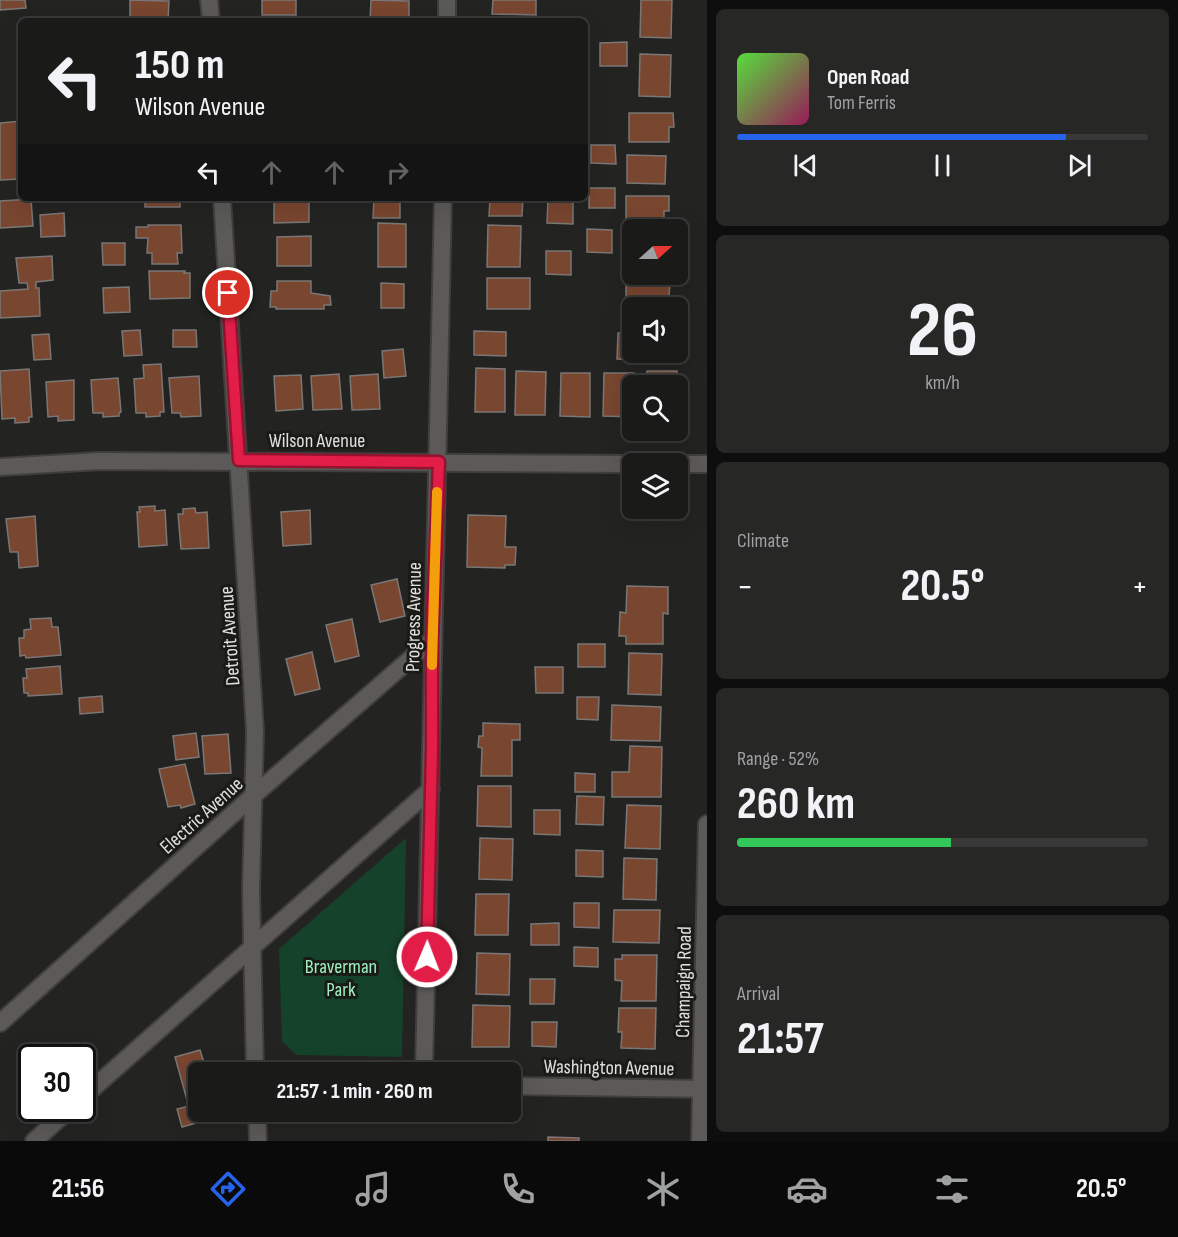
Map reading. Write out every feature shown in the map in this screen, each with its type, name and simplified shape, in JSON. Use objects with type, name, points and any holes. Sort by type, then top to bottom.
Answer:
[{"type":"street","points":[[209,0],[211,18]]},
{"type":"street","points":[[447,0],[447,18]]},
{"type":"street","name":"Detroit Avenue","points":[[222,201],[255,731],[252,949],[255,1062]]},
{"type":"street","name":"Progress Avenue","points":[[424,1062],[443,201]]},
{"type":"street","name":"Wilson Avenue","points":[[0,467],[99,461],[239,460],[622,464]]},
{"type":"street","points":[[688,464],[707,464]]},
{"type":"street","name":"Electric Avenue","points":[[0,1023],[254,795],[432,640]]},
{"type":"street","points":[[96,1085],[431,789]]},
{"type":"street","name":"Champaign Road","points":[[700,1141],[704,1089],[707,824]]},
{"type":"street","name":"Washington Avenue","points":[[521,1086],[704,1089]]},
{"type":"street","points":[[34,1141],[55,1122]]},
{"type":"street","points":[[257,1122],[258,1141]]},
{"type":"green space","name":"Braverman Park","points":[[406,838],[402,1057],[296,1055],[282,1041],[279,949]]},
{"type":"building","points":[[0,0],[25,0],[26,8],[0,10]]},
{"type":"building","points":[[130,0],[169,1],[168,18],[130,18]]},
{"type":"building","points":[[262,0],[296,0],[296,15],[262,15]]},
{"type":"building","points":[[371,0],[409,1],[409,18],[370,18]]},
{"type":"building","points":[[493,0],[536,0],[536,15],[492,14]]},
{"type":"building","points":[[641,0],[672,0],[671,38],[640,37]]},
{"type":"building","points":[[627,42],[627,66],[600,66],[600,43]]},
{"type":"building","points":[[640,54],[671,55],[670,97],[639,96]]},
{"type":"building","points":[[629,113],[673,113],[674,127],[669,127],[669,142],[629,142]]},
{"type":"building","points":[[18,121],[18,179],[0,180],[0,123]]},
{"type":"building","points":[[591,145],[615,145],[616,164],[591,163]]},
{"type":"building","points":[[627,155],[666,156],[665,184],[627,183]]},
{"type":"building","points":[[589,188],[615,188],[615,208],[589,208]]},
{"type":"building","points":[[626,196],[669,196],[669,211],[664,211],[664,219],[626,219]]},
{"type":"building","points":[[0,201],[31,201],[33,226],[0,228]]},
{"type":"building","points":[[145,201],[180,201],[180,207],[145,207]]},
{"type":"building","points":[[274,201],[309,201],[309,222],[274,223]]},
{"type":"building","points":[[374,201],[400,201],[400,218],[373,218]]},
{"type":"building","points":[[490,201],[523,201],[522,216],[489,216]]},
{"type":"building","points":[[548,201],[573,201],[573,224],[547,223]]},
{"type":"building","points":[[64,213],[65,236],[41,237],[40,215]]},
{"type":"building","points":[[378,223],[406,224],[406,267],[378,267]]},
{"type":"building","points":[[148,225],[181,225],[182,253],[177,253],[178,264],[152,264],[152,253],[147,253],[148,238],[136,238],[136,227],[148,227]]},
{"type":"building","points":[[488,225],[521,226],[520,267],[487,267]]},
{"type":"building","points":[[587,229],[612,230],[612,253],[587,252]]},
{"type":"building","points":[[311,236],[311,266],[277,266],[277,237]]},
{"type":"building","points":[[102,243],[125,243],[125,265],[103,265]]},
{"type":"building","points":[[546,251],[571,251],[571,275],[546,274]]},
{"type":"building","points":[[52,256],[53,280],[36,282],[36,288],[39,288],[40,316],[0,318],[0,291],[28,289],[27,283],[19,283],[16,258]]},
{"type":"building","points":[[149,271],[190,273],[190,298],[150,299]]},
{"type":"building","points":[[487,278],[530,278],[530,309],[487,309]]},
{"type":"building","points":[[277,281],[311,281],[311,293],[330,296],[331,305],[324,305],[324,309],[270,307],[271,291],[277,291]]},
{"type":"building","points":[[381,283],[404,284],[404,308],[381,308]]},
{"type":"building","points":[[626,285],[670,285],[669,296],[626,297]]},
{"type":"building","points":[[129,287],[130,312],[104,313],[103,288]]},
{"type":"building","points":[[140,330],[142,355],[124,356],[122,331]]},
{"type":"building","points":[[173,330],[196,330],[197,347],[173,347]]},
{"type":"building","points":[[474,331],[506,332],[506,356],[474,355]]},
{"type":"building","points":[[618,333],[622,333],[622,359],[617,359]]},
{"type":"building","points":[[49,334],[51,359],[34,360],[32,335]]},
{"type":"building","points":[[403,349],[406,376],[384,378],[382,351]]},
{"type":"building","points":[[161,364],[164,412],[160,412],[160,416],[146,417],[146,413],[136,413],[134,379],[144,378],[143,365]]},
{"type":"building","points":[[476,368],[505,369],[505,412],[475,412]]},
{"type":"building","points":[[29,369],[32,417],[29,417],[29,422],[15,423],[15,418],[2,419],[0,371]]},
{"type":"building","points":[[516,371],[546,372],[545,415],[515,415]]},
{"type":"building","points":[[647,371],[677,371],[677,375],[647,375]]},
{"type":"building","points":[[561,373],[590,373],[590,417],[560,416]]},
{"type":"building","points":[[604,373],[634,373],[634,375],[622,375],[622,417],[603,416]]},
{"type":"building","points":[[339,374],[342,409],[313,410],[311,376]]},
{"type":"building","points":[[378,374],[380,409],[352,410],[350,376]]},
{"type":"building","points":[[301,375],[303,409],[276,411],[274,376]]},
{"type":"building","points":[[199,376],[201,416],[181,417],[180,413],[172,413],[169,378]]},
{"type":"building","points":[[118,378],[121,412],[119,416],[103,417],[103,413],[93,413],[91,380]]},
{"type":"building","points":[[74,380],[74,420],[58,421],[58,416],[48,417],[46,382]]},
{"type":"building","points":[[155,506],[155,511],[165,510],[167,545],[139,547],[137,512],[140,512],[139,507]]},
{"type":"building","points":[[195,508],[196,513],[207,512],[209,548],[181,549],[178,514],[183,514],[183,509]]},
{"type":"building","points":[[310,510],[311,544],[283,546],[281,512]]},
{"type":"building","points":[[468,515],[506,516],[505,547],[516,547],[515,565],[505,565],[505,568],[467,567]]},
{"type":"building","points":[[35,516],[38,566],[19,568],[18,552],[10,552],[6,519]]},
{"type":"building","points":[[397,579],[405,616],[380,622],[371,585]]},
{"type":"building","points":[[627,586],[668,587],[668,614],[663,613],[663,644],[626,644],[626,636],[619,636],[620,612],[626,613]]},
{"type":"building","points":[[51,618],[52,627],[58,627],[61,655],[26,658],[25,655],[20,656],[19,638],[24,638],[24,630],[31,629],[30,619]]},
{"type":"building","points":[[352,619],[359,656],[335,662],[326,625]]},
{"type":"building","points":[[578,644],[605,644],[605,667],[578,667]]},
{"type":"building","points":[[312,652],[320,689],[295,695],[286,659]]},
{"type":"building","points":[[629,653],[662,654],[661,695],[628,694]]},
{"type":"building","points":[[60,666],[62,694],[28,696],[28,693],[24,693],[23,678],[27,678],[26,669]]},
{"type":"building","points":[[535,667],[563,667],[563,693],[536,693]]},
{"type":"building","points":[[102,696],[103,712],[80,714],[79,698]]},
{"type":"building","points":[[577,697],[599,697],[598,720],[577,719]]},
{"type":"building","points":[[612,705],[661,707],[660,741],[611,740]]},
{"type":"building","points":[[483,723],[520,724],[520,740],[512,740],[512,776],[481,776],[482,748],[478,747],[479,736],[483,736]]},
{"type":"building","points":[[196,733],[199,757],[176,760],[173,736]]},
{"type":"building","points":[[228,734],[231,773],[205,774],[202,736]]},
{"type":"building","points":[[630,746],[662,747],[661,797],[612,797],[612,772],[629,772]]},
{"type":"building","points":[[185,764],[195,804],[181,808],[180,805],[168,807],[159,769]]},
{"type":"building","points":[[575,773],[595,774],[595,792],[575,792]]},
{"type":"building","points":[[478,786],[511,786],[511,827],[477,826]]},
{"type":"building","points":[[577,796],[604,797],[603,825],[576,824]]},
{"type":"building","points":[[627,805],[661,806],[660,849],[625,848]]},
{"type":"building","points":[[534,810],[560,810],[560,835],[534,834]]},
{"type":"building","points":[[480,838],[513,839],[512,880],[479,879]]},
{"type":"building","points":[[576,850],[603,851],[603,877],[576,876]]},
{"type":"building","points":[[624,858],[657,859],[656,900],[623,899]]},
{"type":"building","points":[[476,894],[509,894],[508,935],[475,935]]},
{"type":"building","points":[[574,903],[599,903],[599,928],[574,927]]},
{"type":"building","points":[[614,910],[660,910],[659,943],[613,942]]},
{"type":"building","points":[[559,923],[559,945],[531,945],[531,924]]},
{"type":"building","points":[[574,947],[598,948],[598,967],[574,966]]},
{"type":"building","points":[[477,953],[510,954],[509,995],[476,994]]},
{"type":"building","points":[[622,955],[657,955],[656,1001],[621,1001],[622,981],[615,980],[615,959],[622,959]]},
{"type":"building","points":[[530,979],[555,979],[554,1004],[530,1004]]},
{"type":"building","points":[[473,1005],[510,1006],[509,1047],[472,1047]]},
{"type":"building","points":[[619,1008],[656,1008],[655,1049],[621,1048],[622,1032],[618,1032]]},
{"type":"building","points":[[532,1022],[557,1022],[556,1047],[532,1046]]},
{"type":"building","points":[[200,1050],[204,1062],[188,1062],[187,1100],[175,1057]]},
{"type":"building","points":[[188,1106],[188,1122],[200,1122],[182,1127],[177,1109]]},
{"type":"building","points":[[548,1137],[579,1138],[579,1141],[548,1141]]},
{"type":"slow traffic","points":[[432,665],[437,492]]},
{"type":"route","points":[[228,293],[239,460],[439,462],[432,640],[427,957]]}]
